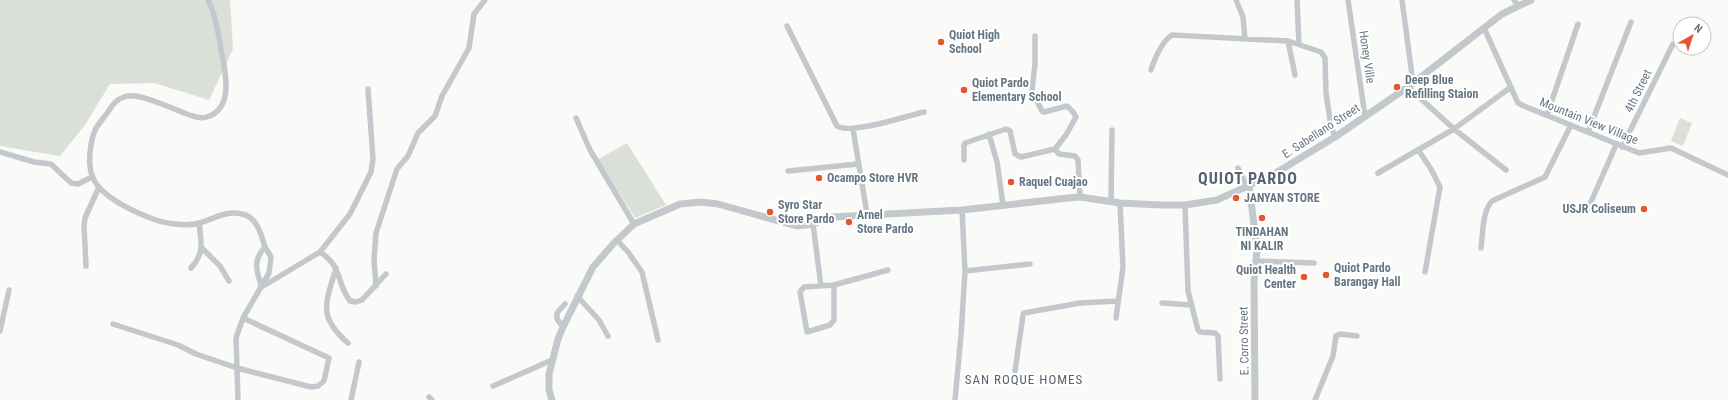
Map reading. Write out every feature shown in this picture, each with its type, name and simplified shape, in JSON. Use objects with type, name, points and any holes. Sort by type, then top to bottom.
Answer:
[{"type":"street","points":[[208,0],[217,25],[226,76],[226,90],[222,104],[216,112],[206,117],[194,116],[136,96],[124,96],[114,104],[96,128],[89,153],[92,177],[99,187],[125,207],[145,216],[167,223],[199,223],[231,212],[248,216],[259,227],[265,247],[271,257],[269,273],[243,318],[236,338],[238,400]]},
{"type":"street","points":[[376,286],[374,259],[376,233],[397,169],[408,156],[418,133],[435,116],[442,96],[469,48],[474,14],[485,0]]},
{"type":"street","points":[[1236,0],[1243,17],[1245,39]]},
{"type":"street","points":[[1298,0],[1299,44]]},
{"type":"street","name":"Honey Ville","points":[[1348,0],[1365,116]]},
{"type":"street","points":[[1402,0],[1410,85],[1454,129],[1506,170]]},
{"type":"street","name":"E. Sabellano Street","points":[[552,400],[549,390],[549,374],[552,360],[563,327],[577,296],[593,267],[617,240],[634,224],[680,204],[701,202],[718,204],[797,226],[813,224],[832,217],[962,210],[1080,197],[1120,203],[1185,205],[1217,200],[1274,174],[1335,137],[1410,85],[1516,3],[1532,0]]},
{"type":"street","points":[[1588,132],[1631,22]]},
{"type":"street","points":[[1547,115],[1578,24]]},
{"type":"street","points":[[787,26],[837,126],[840,128],[853,129],[924,112]]},
{"type":"street","name":"Mountain View Village","points":[[1484,28],[1518,103],[1616,145],[1639,153],[1671,148],[1728,175]]},
{"type":"street","points":[[1151,70],[1155,58],[1166,39],[1172,35],[1288,41],[1321,52],[1325,58],[1326,93],[1331,126],[1335,137]]},
{"type":"street","points":[[964,160],[965,143],[1008,129],[1010,131],[1015,154],[1021,157],[1055,150],[1066,135],[1075,116],[1067,106],[1044,112],[1040,110],[1032,91],[1035,64],[1035,36]]},
{"type":"street","points":[[1288,41],[1295,75]]},
{"type":"street","name":"4th Street","points":[[1622,147],[1672,46]]},
{"type":"street","points":[[1378,173],[1419,151],[1454,129],[1511,87]]},
{"type":"street","points":[[260,287],[320,252],[350,214],[371,172],[373,159],[368,89]]},
{"type":"street","points":[[576,118],[590,150],[634,224]]},
{"type":"street","points":[[1481,248],[1488,205],[1545,177],[1571,125]]},
{"type":"street","points":[[853,129],[867,214]]},
{"type":"street","points":[[1111,202],[1112,130]]},
{"type":"street","points":[[989,134],[998,162],[1003,205]]},
{"type":"street","points":[[1587,211],[1616,145]]},
{"type":"street","points":[[1055,150],[1059,154],[1075,156],[1078,160],[1080,197]]},
{"type":"street","points":[[1419,151],[1431,169],[1440,187],[1425,272]]},
{"type":"street","points":[[0,152],[34,162],[51,164],[71,183],[78,184],[92,177]]},
{"type":"street","points":[[788,171],[858,164]]},
{"type":"street","points":[[1238,168],[1248,186]]},
{"type":"street","name":"E. Corro Street","points":[[1248,186],[1257,249],[1254,280],[1255,400]]},
{"type":"street","points":[[86,266],[85,218],[99,187]]},
{"type":"street","points":[[1116,318],[1123,267],[1120,203]]},
{"type":"street","points":[[1185,205],[1188,291],[1200,332],[1215,333],[1218,336],[1220,379]]},
{"type":"street","points":[[955,400],[965,271],[962,210]]},
{"type":"street","points":[[191,268],[197,261],[202,248],[199,223]]},
{"type":"street","points":[[813,224],[821,286]]},
{"type":"street","points":[[617,240],[628,252],[642,272],[658,340]]},
{"type":"street","points":[[260,287],[256,269],[258,254],[265,247]]},
{"type":"street","points":[[202,248],[220,266],[230,281]]},
{"type":"street","points":[[320,252],[330,259],[336,268],[350,301],[356,302],[362,300],[386,274]]},
{"type":"street","points":[[1256,261],[1314,263]]},
{"type":"street","points":[[965,271],[1030,264]]},
{"type":"street","points":[[336,268],[325,305],[331,324],[348,343]]},
{"type":"street","points":[[834,285],[834,320],[830,325],[806,332],[800,292],[804,287],[834,285],[888,270]]},
{"type":"street","points":[[0,331],[2,307],[8,290]]},
{"type":"street","points":[[577,296],[599,320],[608,336]]},
{"type":"street","points":[[1015,371],[1022,315],[1024,313],[1080,303],[1117,302]]},
{"type":"street","points":[[1162,303],[1192,305]]},
{"type":"street","points":[[563,327],[557,319],[557,313],[565,304]]},
{"type":"street","points":[[113,324],[178,345],[196,354],[237,368],[311,387],[318,386],[324,381],[329,358],[243,318]]},
{"type":"street","points":[[1315,400],[1333,356],[1336,336],[1340,334],[1357,336]]},
{"type":"street","points":[[493,386],[552,360]]},
{"type":"street","points":[[351,400],[359,362]]},
{"type":"shaded area","points":[[0,0],[230,0],[233,49],[209,100],[154,83],[110,84],[85,125],[60,156],[0,146]]},
{"type":"shaded area","points":[[1680,118],[1692,123],[1683,146],[1671,141]]},
{"type":"shaded area","points":[[627,143],[666,205],[635,218],[598,159]]},
{"type":"place","name":"Quiot High School","points":[[941,42]]},
{"type":"place","name":"Deep Blue Refilling Staion","points":[[1397,87]]},
{"type":"place","name":"Quiot Pardo Elementary School","points":[[964,90]]},
{"type":"place","name":"Ocampo Store HVR","points":[[819,178]]},
{"type":"place","name":"Raquel Cuajao","points":[[1011,182]]},
{"type":"place","name":"JANYAN STORE","points":[[1236,198]]},
{"type":"place","name":"USJR Coliseum","points":[[1644,209]]},
{"type":"place","name":"Syro Star Store Pardo","points":[[770,212]]},
{"type":"place","name":"TINDAHAN NI KALIR","points":[[1262,218]]},
{"type":"place","name":"Arnel Store Pardo","points":[[849,222]]},
{"type":"place","name":"Quiot Pardo Barangay Hall","points":[[1326,275]]},
{"type":"place","name":"Quiot Health Center","points":[[1304,277]]},
{"type":"district","name":"QUIOT PARDO","points":[[1248,178]]},
{"type":"district","name":"SAN ROQUE HOMES","points":[[1024,379]]}]
